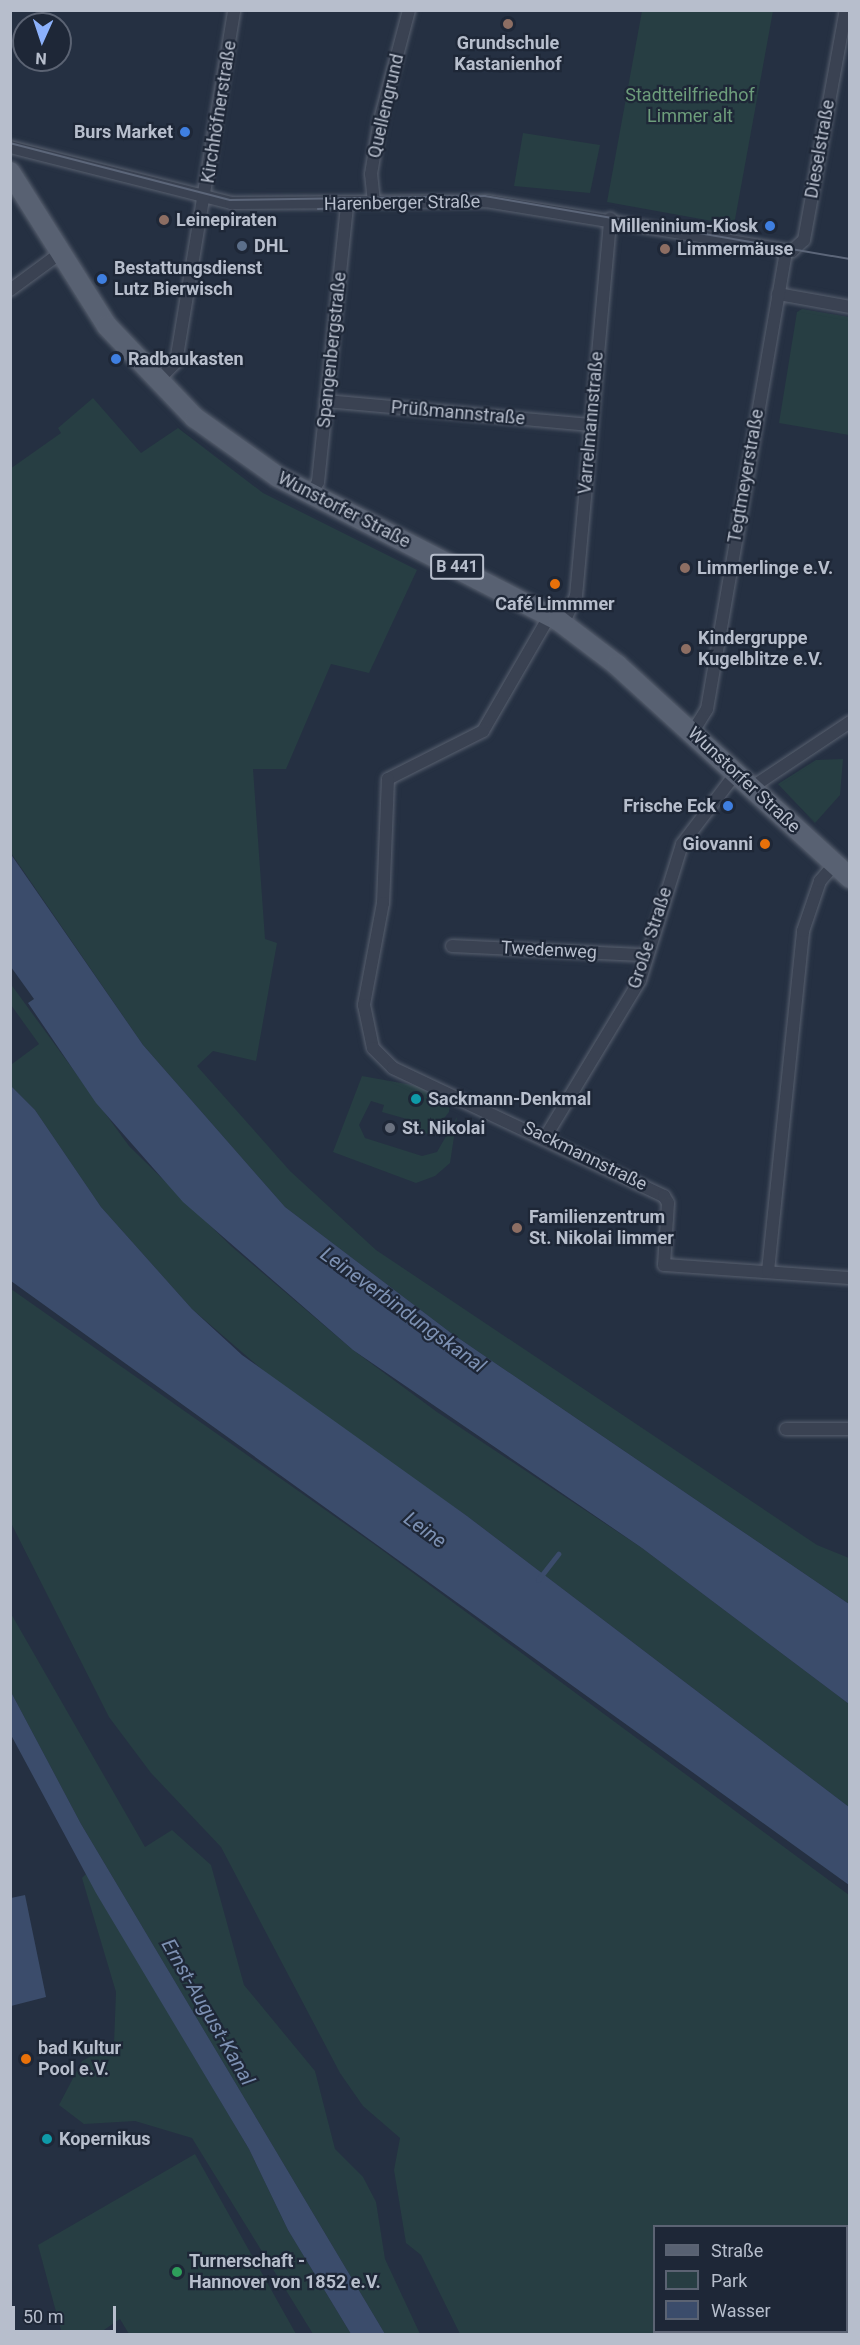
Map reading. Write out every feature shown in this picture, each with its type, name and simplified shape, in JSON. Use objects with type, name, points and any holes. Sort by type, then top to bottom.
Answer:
[{"type":"main road","name":"Wunstorfer Straße","points":[[10,172],[107,326],[156,382],[220,439],[311,495],[557,620],[692,733],[849,878]]},
{"type":"street","name":"Kirchhöfnerstraße","points":[[156,382],[176,362],[205,200],[234,10]]},
{"type":"street","name":"Quellengrund","points":[[374,202],[371,174],[380,120],[409,10]]},
{"type":"street","name":"Dieselstraße","points":[[791,250],[804,240],[846,10]]},
{"type":"street","name":"Harenberger Straße","points":[[10,147],[205,200],[266,206],[486,201],[610,219],[791,250]]},
{"type":"street","name":"Spangenbergstraße","points":[[311,495],[318,482],[347,204]]},
{"type":"street","name":"Varrelmannstraße","points":[[557,620],[576,596],[610,219]]},
{"type":"street","name":"Tegtmeyerstraße","points":[[692,733],[707,709],[778,294],[791,250]]},
{"type":"street","points":[[10,290],[60,254]]},
{"type":"street","points":[[778,294],[849,307]]},
{"type":"street","name":"Prüßmannstraße","points":[[326,401],[590,425]]},
{"type":"street","name":"Sackmannstraße","points":[[557,620],[483,731],[388,779],[383,903],[364,1014],[376,1055],[393,1068],[546,1136],[664,1196],[668,1203],[664,1265],[768,1271]]},
{"type":"street","points":[[751,788],[849,722]]},
{"type":"street","name":"Große Straße","points":[[546,1136],[582,1069],[628,1001],[646,955],[678,852],[736,773]]},
{"type":"street","points":[[835,864],[820,881],[803,931],[768,1271],[849,1278]]},
{"type":"street","name":"Twedenweg","points":[[452,946],[646,955]]},
{"type":"street","points":[[786,1429],[849,1429]]},
{"type":"green space","name":"Stadtteilfriedhof Limmer alt","points":[[642,11],[773,11],[734,225],[607,202]]},
{"type":"green space","points":[[523,133],[600,145],[590,193],[514,186]]},
{"type":"green space","points":[[802,309],[849,317],[849,435],[779,423],[797,312]]},
{"type":"green space","points":[[93,398],[141,453],[178,428],[263,493],[417,570],[369,673],[331,664],[286,769],[253,769],[265,939],[277,943],[256,1061],[213,1051],[197,1066],[290,1171],[376,1250],[817,1545],[849,1558],[849,1604],[451,1333],[285,1207],[143,1045],[11,853],[10,469],[61,433],[58,428]]},
{"type":"green space","points":[[843,759],[840,795],[815,823],[778,784],[816,760]]},
{"type":"green space","points":[[10,983],[129,1146],[231,1246],[353,1350],[437,1412],[642,1548],[849,1704],[849,1807],[467,1516],[287,1391],[192,1309],[101,1207],[35,1110],[11,1086],[12,1064],[39,1044],[11,1005]]},
{"type":"green space","points":[[362,1076],[418,1086],[450,1102],[449,1112],[431,1135],[419,1131],[421,1123],[382,1112],[384,1105],[371,1101],[359,1125],[365,1138],[422,1156],[437,1152],[457,1117],[450,1163],[435,1176],[416,1183],[333,1152]]},
{"type":"green space","points":[[11,1289],[378,1547],[849,1895],[849,2334],[460,2334],[421,2255],[406,2243],[394,2170],[400,2138],[363,2106],[340,2073],[221,1847],[151,1773],[109,1717],[11,1523]]},
{"type":"green space","points":[[10,1612],[145,1847],[172,1830],[211,1865],[244,1985],[315,2071],[335,2149],[363,2177],[376,2202],[385,2259],[420,2334],[385,2334],[81,1824],[11,1692]]},
{"type":"green space","points":[[86,1874],[249,2149],[288,2230],[351,2334],[313,2334],[192,2138],[135,2121],[84,2124],[59,2105],[82,2061],[114,2044],[116,1992],[82,1878]]},
{"type":"green space","name":"Turnerschaft - Hannover von 1852 e.V.","points":[[195,2154],[296,2334],[129,2334],[120,2319],[98,2334],[62,2334],[38,2245]]},
{"type":"water","name":"Leineverbindungskanal","points":[[10,853],[143,1045],[285,1207],[451,1333],[849,1604],[849,1704],[642,1548],[353,1350],[183,1202],[96,1103],[28,1003],[34,999],[11,967]]},
{"type":"water","name":"Leine","points":[[11,1086],[35,1110],[101,1207],[192,1309],[242,1355],[467,1516],[849,1807],[849,1885],[11,1281]]},
{"type":"water","points":[[11,1692],[81,1824],[385,2334],[351,2334],[288,2230],[249,2149],[96,1893],[11,1735]]},
{"type":"water","points":[[25,1895],[46,1997],[11,2006],[11,1898]]},
{"type":"waterway","points":[[538,1580],[558,1554]]},
{"type":"tram line","points":[[10,143],[230,200],[485,196],[850,259]]},
{"type":"tram line","points":[[318,209],[411,205]]},
{"type":"place","name":"Grundschule Kastanienhof","points":[[508,24]]},
{"type":"place","name":"Burs Market","points":[[185,132]]},
{"type":"place","name":"Leinepiraten","points":[[164,220]]},
{"type":"place","name":"Milleninium-Kiosk","points":[[770,226]]},
{"type":"place","name":"DHL","points":[[242,246]]},
{"type":"place","name":"Limmermäuse","points":[[665,249]]},
{"type":"place","name":"Bestattungsdienst Lutz Bierwisch","points":[[102,279]]},
{"type":"place","name":"Radbaukasten","points":[[116,359]]},
{"type":"place","name":"Limmerlinge e.V.","points":[[685,568]]},
{"type":"place","name":"Café Limmmer","points":[[555,584]]},
{"type":"place","name":"Kindergruppe Kugelblitze e.V.","points":[[686,649]]},
{"type":"place","name":"Frische Eck","points":[[728,806]]},
{"type":"place","name":"Giovanni","points":[[765,844]]},
{"type":"place","name":"Sackmann-Denkmal","points":[[416,1099]]},
{"type":"place","name":"St. Nikolai","points":[[390,1128]]},
{"type":"place","name":"Familienzentrum St. Nikolai limmer","points":[[517,1228]]},
{"type":"place","name":"bad Kultur Pool e.V.","points":[[26,2059]]},
{"type":"place","name":"Kopernikus","points":[[47,2139]]},
{"type":"place","name":"Turnerschaft - Hannover von 1852 e.V.","points":[[177,2272]]},
{"type":"water label","name":"Ernst-August-Kanal","points":[[208,2012]]}]
